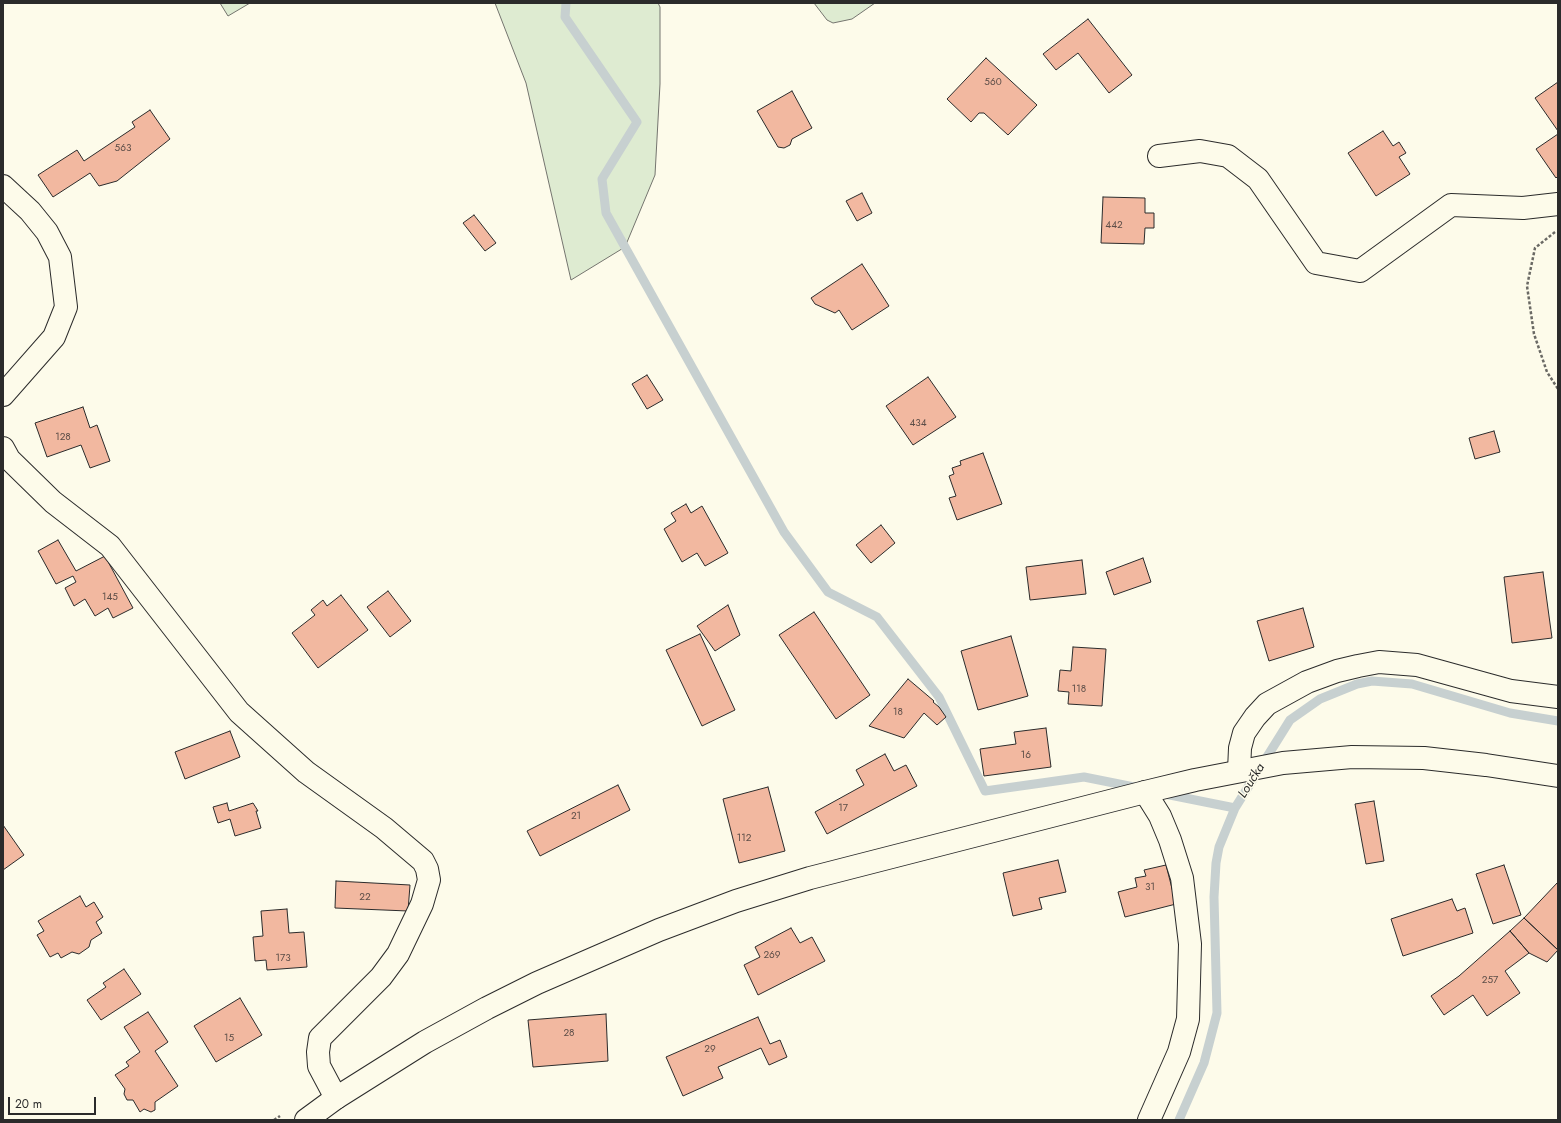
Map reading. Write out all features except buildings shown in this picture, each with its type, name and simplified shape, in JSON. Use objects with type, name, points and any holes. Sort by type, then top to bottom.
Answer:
[{"type":"street","points":[[1159,156],[1200,151],[1228,156],[1258,179],[1316,263],[1360,271],[1451,205],[1523,208],[1558,204]]},
{"type":"street","points":[[3,186],[30,211],[47,232],[60,257],[66,307],[54,337],[3,395]]},
{"type":"street","points":[[3,448],[9,459],[53,502],[110,546],[239,712],[306,772],[384,828],[423,861],[429,880],[422,904],[398,954],[381,977],[320,1038],[318,1052],[319,1066],[336,1098]]},
{"type":"street","points":[[1239,771],[1240,748],[1244,733],[1255,717],[1267,704],[1307,682],[1351,668],[1380,662],[1417,665],[1511,691],[1558,697]]},
{"type":"street","points":[[306,1120],[336,1098],[425,1042],[487,1008],[582,962],[659,930],[736,901],[810,878],[1145,792],[1239,771],[1316,759],[1383,757],[1479,764],[1558,776]]},
{"type":"street","points":[[1145,792],[1165,828],[1182,878],[1190,944],[1188,1019],[1179,1052],[1149,1120]]},
{"type":"path","points":[[1558,230],[1535,248],[1527,286],[1534,334],[1547,372],[1558,389]]},
{"type":"green space","points":[[220,3],[250,3],[228,16]]},
{"type":"green space","points":[[495,3],[658,3],[660,7],[660,84],[655,175],[625,247],[571,280],[526,83]]},
{"type":"green space","points":[[814,3],[875,3],[852,19],[833,23],[827,20]]},
{"type":"waterway","points":[[566,3],[565,17],[637,122],[602,179],[606,213],[784,532],[828,592],[877,617],[939,697],[985,791],[1084,777],[1139,788]]},
{"type":"waterway","name":"Loučka","points":[[1179,1120],[1204,1063],[1217,1013],[1214,897],[1216,863],[1219,847],[1235,808],[1290,720],[1320,699],[1357,684],[1372,681],[1412,684],[1510,713],[1558,721]]},
{"type":"waterway","points":[[1165,794],[1235,808]]}]
